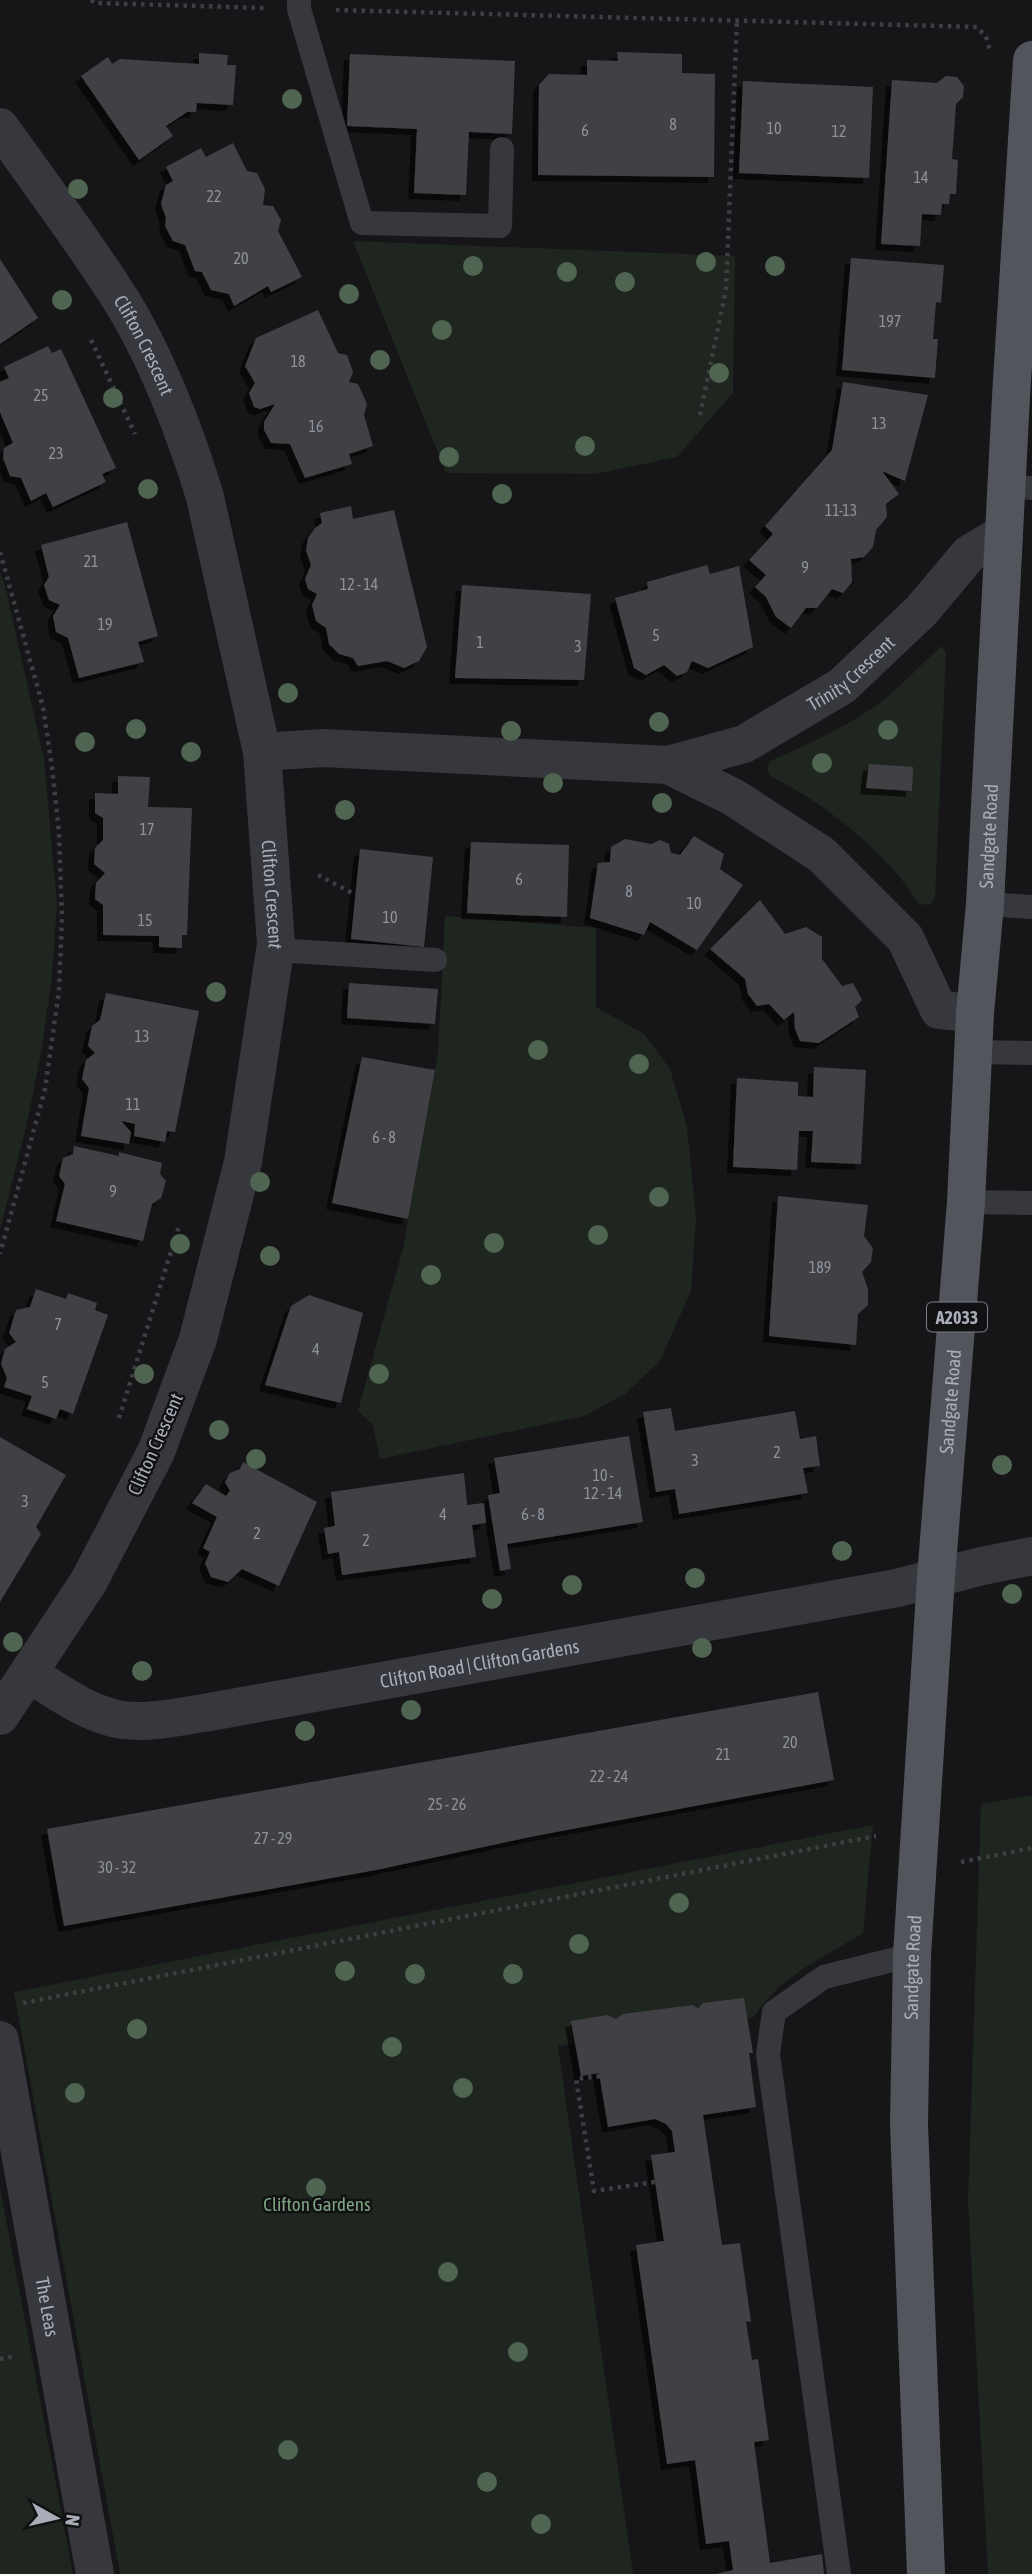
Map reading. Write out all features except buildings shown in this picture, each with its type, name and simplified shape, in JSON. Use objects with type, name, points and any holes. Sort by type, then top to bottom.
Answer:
[{"type":"main road","name":"Sandgate Road","points":[[926,2574],[909,2124],[912,1955],[936,1577],[966,1202],[1004,533],[1019,487],[1032,60]]},
{"type":"street","name":"Clifton Crescent","points":[[0,127],[121,299],[160,375],[196,466],[262,752],[275,950],[243,1162],[198,1339],[156,1452],[89,1581],[30,1674]]},
{"type":"street","name":"Trinity Crescent","points":[[262,752],[323,748],[668,765],[744,744],[842,686],[921,611],[969,554],[1004,533]]},
{"type":"street","name":"Trinity Crescent","points":[[668,765],[733,797],[822,855],[905,939],[939,1010],[975,1013]]},
{"type":"street","name":"Clifton Road | Clifton Gardens","points":[[30,1674],[72,1701],[108,1717],[138,1721],[204,1713],[897,1588],[1032,1556]]},
{"type":"street","points":[[0,1716],[30,1674]]},
{"type":"street","name":"The Leas","points":[[0,2040],[95,2574]]},
{"type":"lane","points":[[299,5],[362,223],[500,226],[502,149]]},
{"type":"lane","points":[[985,904],[1032,907]]},
{"type":"lane","points":[[275,950],[435,961]]},
{"type":"lane","points":[[974,1052],[1032,1053]]},
{"type":"lane","points":[[966,1202],[1032,1203]]},
{"type":"lane","points":[[839,2574],[768,2054],[774,2012],[824,1977],[912,1955]]},
{"type":"path","points":[[91,0],[95,3],[299,5],[977,27],[986,37],[991,57]]},
{"type":"path","points":[[700,415],[726,289],[737,19]]},
{"type":"path","points":[[88,332],[138,443]]},
{"type":"path","points":[[0,552],[43,707],[56,807],[62,918],[59,991],[46,1089],[0,1254]]},
{"type":"path","points":[[318,875],[356,895]]},
{"type":"path","points":[[119,1419],[180,1222]]},
{"type":"path","points":[[15,2004],[880,1835]]},
{"type":"path","points":[[961,1862],[1032,1848]]},
{"type":"path","points":[[600,2076],[576,2079],[594,2191],[655,2182]]},
{"type":"green space","points":[[353,241],[735,256],[733,393],[677,457],[595,474],[446,473]]},
{"type":"green space","points":[[0,572],[44,759],[57,904],[52,976],[42,1048],[26,1128],[0,1230]]},
{"type":"green space","points":[[942,646],[946,653],[935,897],[930,905],[919,904],[890,866],[833,814],[770,776],[767,769],[770,761],[825,736],[877,705]]},
{"type":"green space","points":[[445,916],[596,928],[596,1007],[644,1034],[670,1069],[687,1127],[696,1217],[691,1291],[660,1361],[625,1394],[584,1416],[380,1459],[373,1425],[358,1411],[403,1248],[438,1054]]},
{"type":"green space","points":[[1032,1795],[1032,2574],[988,2574],[968,2201],[981,1804]]},
{"type":"green space","name":"Clifton Gardens","points":[[873,1825],[863,1933],[789,1979],[764,2003],[754,2017],[558,2046],[633,2574],[120,2574],[14,1992]]},
{"type":"green space","points":[[0,2188],[73,2574],[0,2574]]}]
